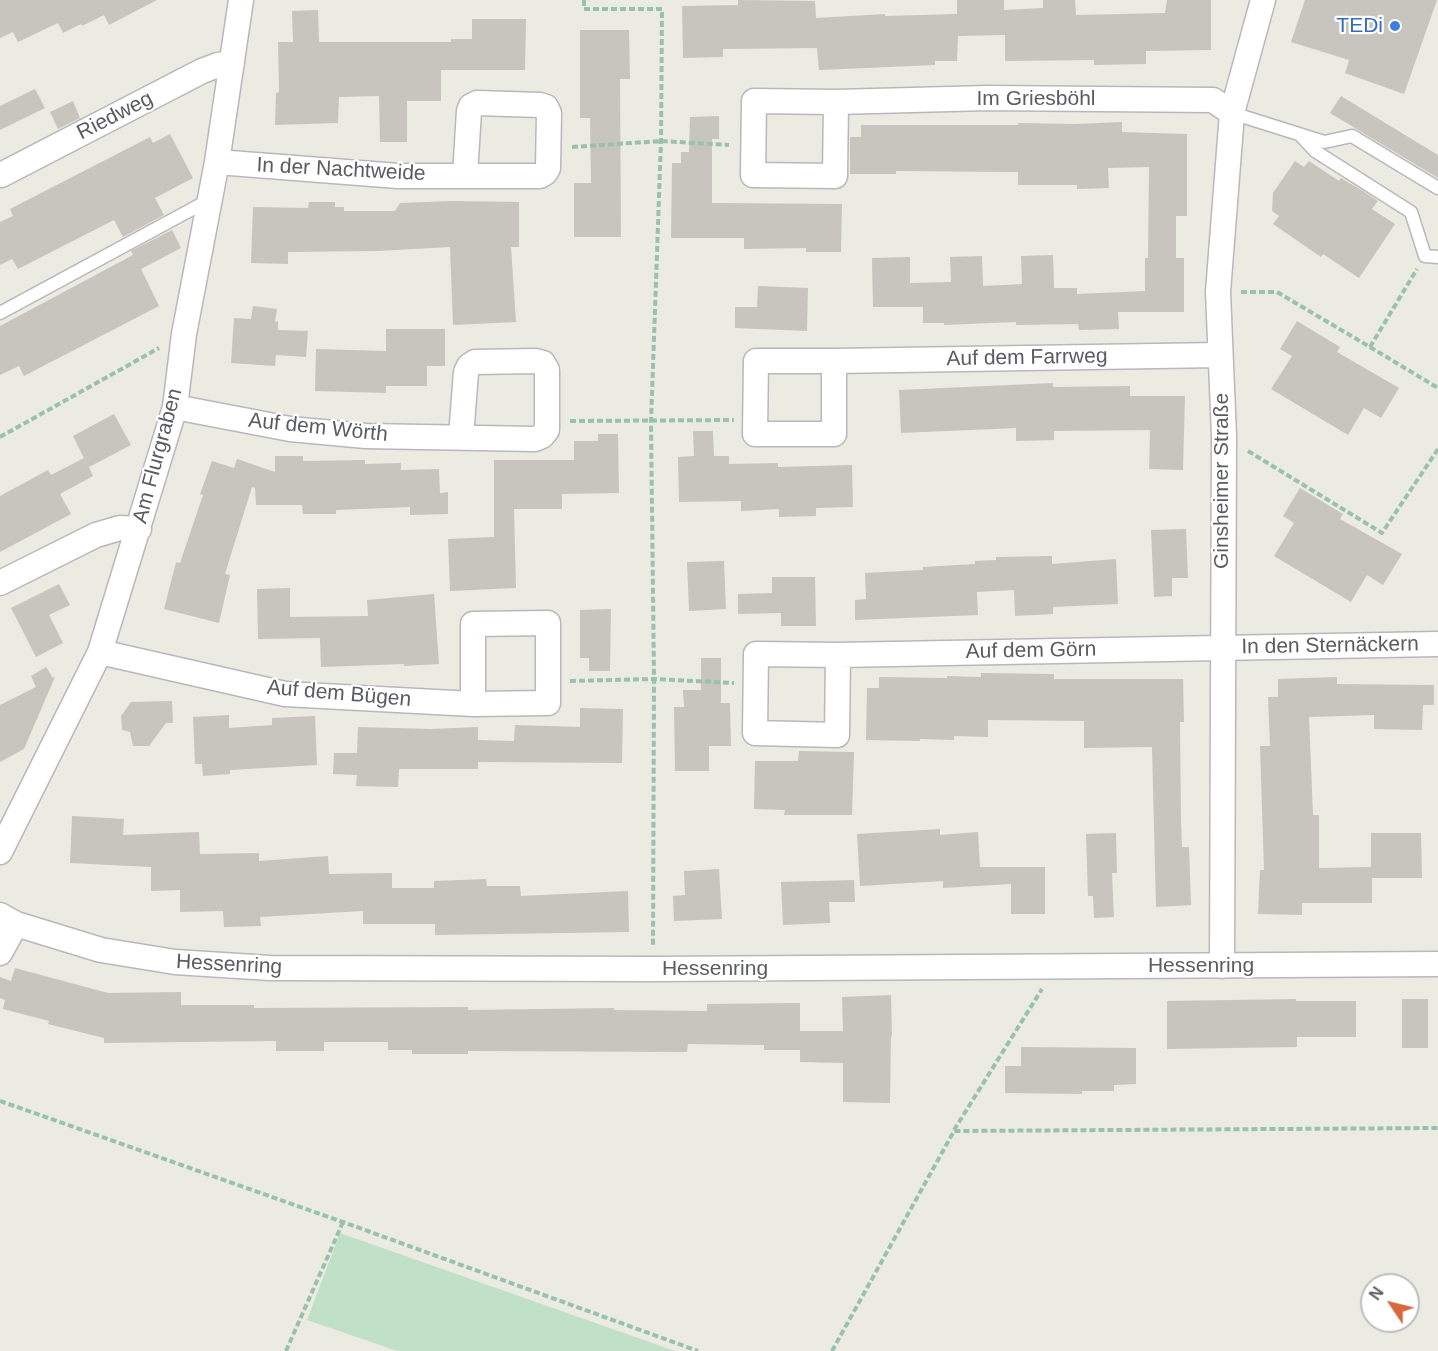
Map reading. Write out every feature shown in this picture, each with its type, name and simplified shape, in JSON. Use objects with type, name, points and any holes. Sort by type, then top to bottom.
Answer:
[{"type":"street","name":"Am Flurgraben","points":[[0,852],[100,652],[176,407],[184,334],[217,162],[241,0]]},
{"type":"street","name":"Ginsheimer Straße","points":[[1222,966],[1224,436],[1218,292],[1232,112],[1263,0]]},
{"type":"street","name":"Riedweg","points":[[0,175],[202,71],[232,63]]},
{"type":"street","name":"Im Griesböhl","points":[[836,102],[835,176],[753,176],[754,101],[836,102],[988,98],[1213,100],[1232,112]]},
{"type":"street","name":"In der Nachtweide","points":[[217,162],[398,176],[540,176],[548,168],[549,113],[546,107],[477,103],[471,106],[465,175]]},
{"type":"street","name":"Auf dem Farrweg","points":[[755,420],[756,361],[1220,355]]},
{"type":"street","points":[[461,437],[465,372],[475,362],[536,361],[543,363],[547,370],[546,420]]},
{"type":"street","points":[[755,420],[755,434],[834,434],[834,361]]},
{"type":"street","name":"Auf dem Wörth","points":[[176,407],[291,429],[366,436],[535,439],[547,430],[546,420]]},
{"type":"street","points":[[0,583],[96,535],[120,528],[139,529]]},
{"type":"street","name":"Auf dem Bügen","points":[[100,652],[285,694],[473,704],[548,703],[548,623],[474,624],[473,704]]},
{"type":"street","name":"In den Sternäckern","points":[[1223,647],[1438,644]]},
{"type":"street","name":"Auf dem Görn","points":[[838,656],[837,735],[755,734],[756,654],[838,656],[1223,647]]},
{"type":"street","points":[[0,953],[8,920]]},
{"type":"street","name":"Hessenring","points":[[8,920],[101,950],[175,962],[270,969],[1055,967],[1438,963]]},
{"type":"lane","points":[[1232,112],[1324,142],[1352,136],[1438,188]]},
{"type":"lane","points":[[1300,135],[1315,151],[1411,212],[1425,256],[1438,257]]},
{"type":"lane","points":[[0,313],[209,200]]},
{"type":"path","points":[[584,0],[584,9],[662,9],[661,141],[651,422],[654,679],[653,969]]},
{"type":"path","points":[[548,148],[661,141],[754,146]]},
{"type":"path","points":[[1370,347],[1425,256]]},
{"type":"path","points":[[1218,292],[1277,292],[1438,388]]},
{"type":"path","points":[[0,437],[184,334]]},
{"type":"path","points":[[546,420],[651,422],[755,420]]},
{"type":"path","points":[[1224,436],[1382,533],[1438,449]]},
{"type":"path","points":[[548,682],[654,679],[756,685]]},
{"type":"path","points":[[832,1351],[954,1131],[1055,967]]},
{"type":"path","points":[[0,1101],[344,1222],[698,1351]]},
{"type":"path","points":[[954,1131],[1438,1128]]},
{"type":"path","points":[[286,1351],[344,1222]]},
{"type":"green space","points":[[340,1233],[675,1351],[397,1351],[307,1320]]},
{"type":"building","points":[[0,0],[157,0],[109,25],[104,15],[63,33],[58,23],[18,42],[13,32],[0,38]]},
{"type":"building","points":[[738,0],[815,1],[816,18],[885,14],[885,16],[957,14],[957,0],[1004,0],[1004,10],[1043,8],[1043,0],[1075,0],[1076,15],[1165,13],[1167,0],[1211,0],[1211,50],[1146,51],[1146,64],[1094,65],[1094,60],[1005,61],[1005,35],[958,36],[957,61],[935,61],[935,65],[819,70],[817,48],[723,49],[723,57],[683,58],[682,6],[738,5]]},
{"type":"building","points":[[1305,0],[1437,0],[1404,94],[1345,73],[1349,60],[1291,42]]},
{"type":"building","points":[[318,10],[319,42],[451,42],[451,39],[472,39],[472,19],[526,19],[525,70],[441,70],[441,101],[407,101],[407,142],[380,142],[379,96],[339,97],[338,123],[275,125],[276,93],[279,92],[278,42],[293,42],[292,11]]},
{"type":"building","points":[[580,30],[629,30],[630,79],[620,79],[621,237],[574,237],[574,183],[591,183],[590,118],[580,118]]},
{"type":"building","points":[[35,89],[45,108],[0,130],[0,106]]},
{"type":"building","points":[[1341,96],[1438,155],[1438,178],[1330,113]]},
{"type":"building","points":[[73,101],[80,118],[58,129],[50,112]]},
{"type":"building","points":[[719,116],[719,139],[712,139],[712,203],[842,204],[841,252],[806,252],[806,248],[744,249],[744,238],[671,238],[672,163],[681,163],[681,152],[689,152],[690,117]]},
{"type":"building","points":[[1122,122],[1122,132],[1187,134],[1187,216],[1176,216],[1176,258],[1184,258],[1184,312],[1118,312],[1119,329],[1079,330],[1078,324],[1016,325],[1016,322],[944,325],[944,323],[923,323],[923,307],[873,307],[872,258],[910,257],[910,283],[951,282],[950,257],[982,256],[983,286],[1022,284],[1021,256],[1053,255],[1054,288],[1077,288],[1077,294],[1145,291],[1145,258],[1148,258],[1149,167],[1108,168],[1109,188],[1077,189],[1077,185],[1018,185],[1018,172],[896,171],[896,174],[850,174],[850,137],[861,137],[861,125],[1018,125],[1018,123]]},
{"type":"building","points":[[170,134],[193,178],[155,198],[164,215],[123,237],[114,220],[18,269],[12,259],[0,265],[0,222],[13,216],[10,209],[150,137],[153,143]]},
{"type":"building","points":[[1295,161],[1304,167],[1309,161],[1339,181],[1341,178],[1363,191],[1378,201],[1372,209],[1395,224],[1359,278],[1323,254],[1321,257],[1273,224],[1279,216],[1272,211],[1273,193]]},
{"type":"building","points":[[309,202],[335,202],[335,207],[344,207],[344,211],[395,211],[400,203],[519,202],[519,247],[511,247],[516,322],[453,325],[450,247],[288,252],[288,264],[251,263],[253,207],[308,208]]},
{"type":"building","points":[[172,230],[181,248],[141,269],[159,306],[24,376],[19,366],[0,375],[0,326],[133,255],[131,251]]},
{"type":"building","points":[[758,286],[808,288],[807,331],[735,328],[735,307],[757,307]]},
{"type":"building","points":[[253,306],[277,309],[275,322],[278,321],[278,330],[308,331],[306,357],[276,355],[275,366],[231,363],[234,318],[251,319]]},
{"type":"building","points":[[1297,321],[1340,347],[1337,352],[1399,388],[1381,418],[1364,408],[1348,435],[1271,389],[1292,356],[1280,349]]},
{"type":"building","points":[[386,329],[445,329],[445,366],[427,366],[427,386],[386,386],[386,393],[315,391],[316,349],[386,351]]},
{"type":"building","points":[[1053,383],[1053,387],[1130,386],[1130,396],[1185,396],[1183,470],[1149,469],[1150,430],[1054,431],[1054,440],[1016,441],[1016,428],[901,433],[899,390]]},
{"type":"building","points":[[114,414],[131,445],[89,467],[86,461],[93,476],[60,494],[71,514],[0,552],[0,496],[48,470],[51,475],[84,458],[73,436]]},
{"type":"building","points":[[693,431],[713,431],[714,456],[729,456],[729,464],[778,463],[778,467],[852,465],[853,507],[816,508],[816,516],[779,517],[779,509],[741,511],[741,501],[679,502],[678,457],[694,456]]},
{"type":"building","points":[[598,434],[618,434],[619,493],[562,494],[562,509],[514,509],[516,588],[450,591],[448,539],[494,537],[494,460],[574,460],[574,441],[598,441]]},
{"type":"building","points":[[275,456],[303,456],[303,461],[365,460],[365,464],[401,463],[401,470],[439,469],[440,493],[448,492],[448,514],[410,515],[410,507],[336,510],[336,514],[303,514],[302,505],[256,505],[255,488],[252,487],[225,574],[230,575],[219,623],[164,609],[176,562],[180,563],[212,461],[234,468],[237,459],[275,472]]},
{"type":"building","points":[[1300,488],[1343,514],[1340,519],[1402,554],[1383,585],[1367,575],[1351,602],[1274,556],[1294,523],[1283,516]]},
{"type":"building","points":[[1186,529],[1188,578],[1172,578],[1172,596],[1154,597],[1151,530]]},
{"type":"building","points":[[1052,556],[1052,564],[1116,559],[1118,604],[1053,607],[1053,614],[1015,616],[1014,590],[977,592],[978,615],[855,620],[855,600],[866,599],[865,573],[975,564],[975,561],[996,560],[996,557]]},
{"type":"building","points":[[724,561],[726,609],[689,611],[687,562]]},
{"type":"building","points":[[772,577],[815,577],[816,626],[781,626],[781,613],[738,614],[738,594],[772,593]]},
{"type":"building","points":[[59,584],[70,605],[49,615],[63,643],[36,657],[11,608]]},
{"type":"building","points":[[290,588],[290,617],[368,616],[367,600],[434,594],[439,664],[321,667],[320,638],[258,639],[257,589]]},
{"type":"building","points":[[611,609],[610,671],[589,671],[589,658],[580,658],[580,610]]},
{"type":"building","points":[[701,658],[721,658],[721,703],[730,703],[731,746],[709,746],[709,771],[675,771],[674,707],[684,707],[683,690],[701,690]]},
{"type":"building","points":[[46,667],[53,678],[55,677],[24,749],[0,762],[0,705],[36,687],[31,676]]},
{"type":"building","points":[[981,673],[1054,674],[1054,679],[1183,679],[1184,722],[1180,722],[1181,820],[1182,847],[1189,847],[1191,905],[1156,907],[1152,747],[1084,748],[1084,721],[988,720],[988,737],[954,736],[954,740],[920,739],[920,741],[866,740],[867,688],[879,688],[879,677],[981,677]]},
{"type":"building","points":[[1337,677],[1337,684],[1434,685],[1434,705],[1423,705],[1422,730],[1374,729],[1374,715],[1309,717],[1313,815],[1319,815],[1319,868],[1371,867],[1371,833],[1421,833],[1422,878],[1372,878],[1372,903],[1302,903],[1302,915],[1258,914],[1260,870],[1264,870],[1260,746],[1270,746],[1268,697],[1278,697],[1278,679]]},
{"type":"building","points":[[172,701],[173,723],[166,723],[149,746],[133,746],[130,732],[122,730],[121,716],[131,702]]},
{"type":"building","points":[[580,708],[623,709],[622,763],[478,762],[478,769],[399,769],[398,787],[356,786],[357,775],[333,774],[334,753],[357,753],[358,727],[432,729],[478,727],[478,740],[514,741],[515,725],[580,727]]},
{"type":"building","points":[[229,715],[229,728],[272,725],[272,718],[315,716],[317,765],[230,770],[230,774],[203,776],[202,764],[195,764],[193,717]]},
{"type":"building","points":[[799,751],[854,752],[852,815],[784,815],[785,810],[754,809],[755,761],[798,761]]},
{"type":"building","points":[[72,816],[124,819],[123,835],[199,832],[200,854],[259,853],[259,861],[328,856],[329,874],[392,873],[392,888],[434,888],[434,881],[486,879],[487,886],[520,886],[521,896],[628,891],[629,932],[435,935],[435,924],[363,924],[363,911],[260,917],[261,926],[224,927],[223,911],[180,912],[180,890],[151,891],[151,867],[70,863]]},
{"type":"building","points":[[940,829],[940,835],[978,832],[980,867],[1045,867],[1045,914],[1011,914],[1011,884],[943,888],[943,881],[860,886],[857,834]]},
{"type":"building","points":[[1116,833],[1117,873],[1112,873],[1114,917],[1094,918],[1093,896],[1088,896],[1086,834]]},
{"type":"building","points":[[719,869],[722,919],[674,921],[673,896],[685,895],[684,871]]},
{"type":"building","points":[[854,880],[855,902],[829,902],[830,923],[783,925],[781,882]]},
{"type":"building","points":[[15,968],[108,993],[181,992],[181,1005],[254,1005],[254,1008],[468,1007],[468,1010],[614,1008],[614,1010],[707,1011],[707,1004],[800,1003],[800,1031],[843,1031],[842,997],[891,995],[890,1103],[843,1102],[843,1063],[800,1062],[800,1050],[764,1050],[764,1045],[688,1044],[687,1052],[468,1051],[468,1054],[412,1054],[412,1050],[388,1050],[388,1042],[324,1042],[324,1051],[276,1051],[276,1041],[104,1043],[104,1038],[48,1024],[49,1021],[3,1009],[5,1000],[0,998],[0,977],[11,981]]},
{"type":"building","points":[[1296,999],[1296,1001],[1356,1001],[1356,1037],[1297,1037],[1297,1047],[1167,1049],[1167,1001]]},
{"type":"building","points":[[1402,999],[1428,999],[1428,1048],[1402,1048]]},
{"type":"building","points":[[1021,1047],[1136,1048],[1136,1084],[1114,1085],[1114,1091],[1082,1091],[1082,1094],[1005,1093],[1005,1066],[1021,1066]]},
{"type":"place","name":"TEDi","points":[[1395,26]]}]
